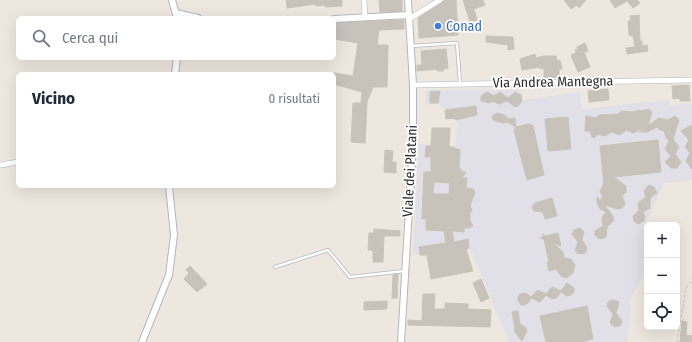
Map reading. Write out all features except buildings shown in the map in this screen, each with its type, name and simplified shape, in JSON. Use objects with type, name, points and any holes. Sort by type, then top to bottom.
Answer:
[{"type":"street","points":[[172,0],[177,16]]},
{"type":"street","points":[[364,0],[365,17]]},
{"type":"street","name":"Viale dei Platani","points":[[401,342],[404,271],[413,143],[413,85],[408,0]]},
{"type":"street","points":[[336,19],[409,17],[440,0]]},
{"type":"street","points":[[175,72],[177,60]]},
{"type":"street","name":"Via Andrea Mantegna","points":[[413,85],[692,80]]},
{"type":"street","points":[[0,165],[16,162]]},
{"type":"street","points":[[142,342],[169,275],[174,235],[169,188]]},
{"type":"lane","points":[[411,46],[458,42],[460,84]]},
{"type":"lane","points":[[275,267],[328,250],[350,277],[404,271]]},
{"type":"path","points":[[677,342],[686,289],[692,279]]},
{"type":"shaded area","points":[[425,90],[522,90],[523,100],[580,92],[582,109],[668,100],[670,106],[692,103],[692,180],[664,183],[647,222],[644,222],[644,275],[628,304],[631,306],[627,342],[509,342],[471,250],[431,255],[413,254],[419,144],[456,146],[457,120],[447,119],[446,110],[439,104],[426,105]]},
{"type":"place","name":"Conad","points":[[438,26]]}]
